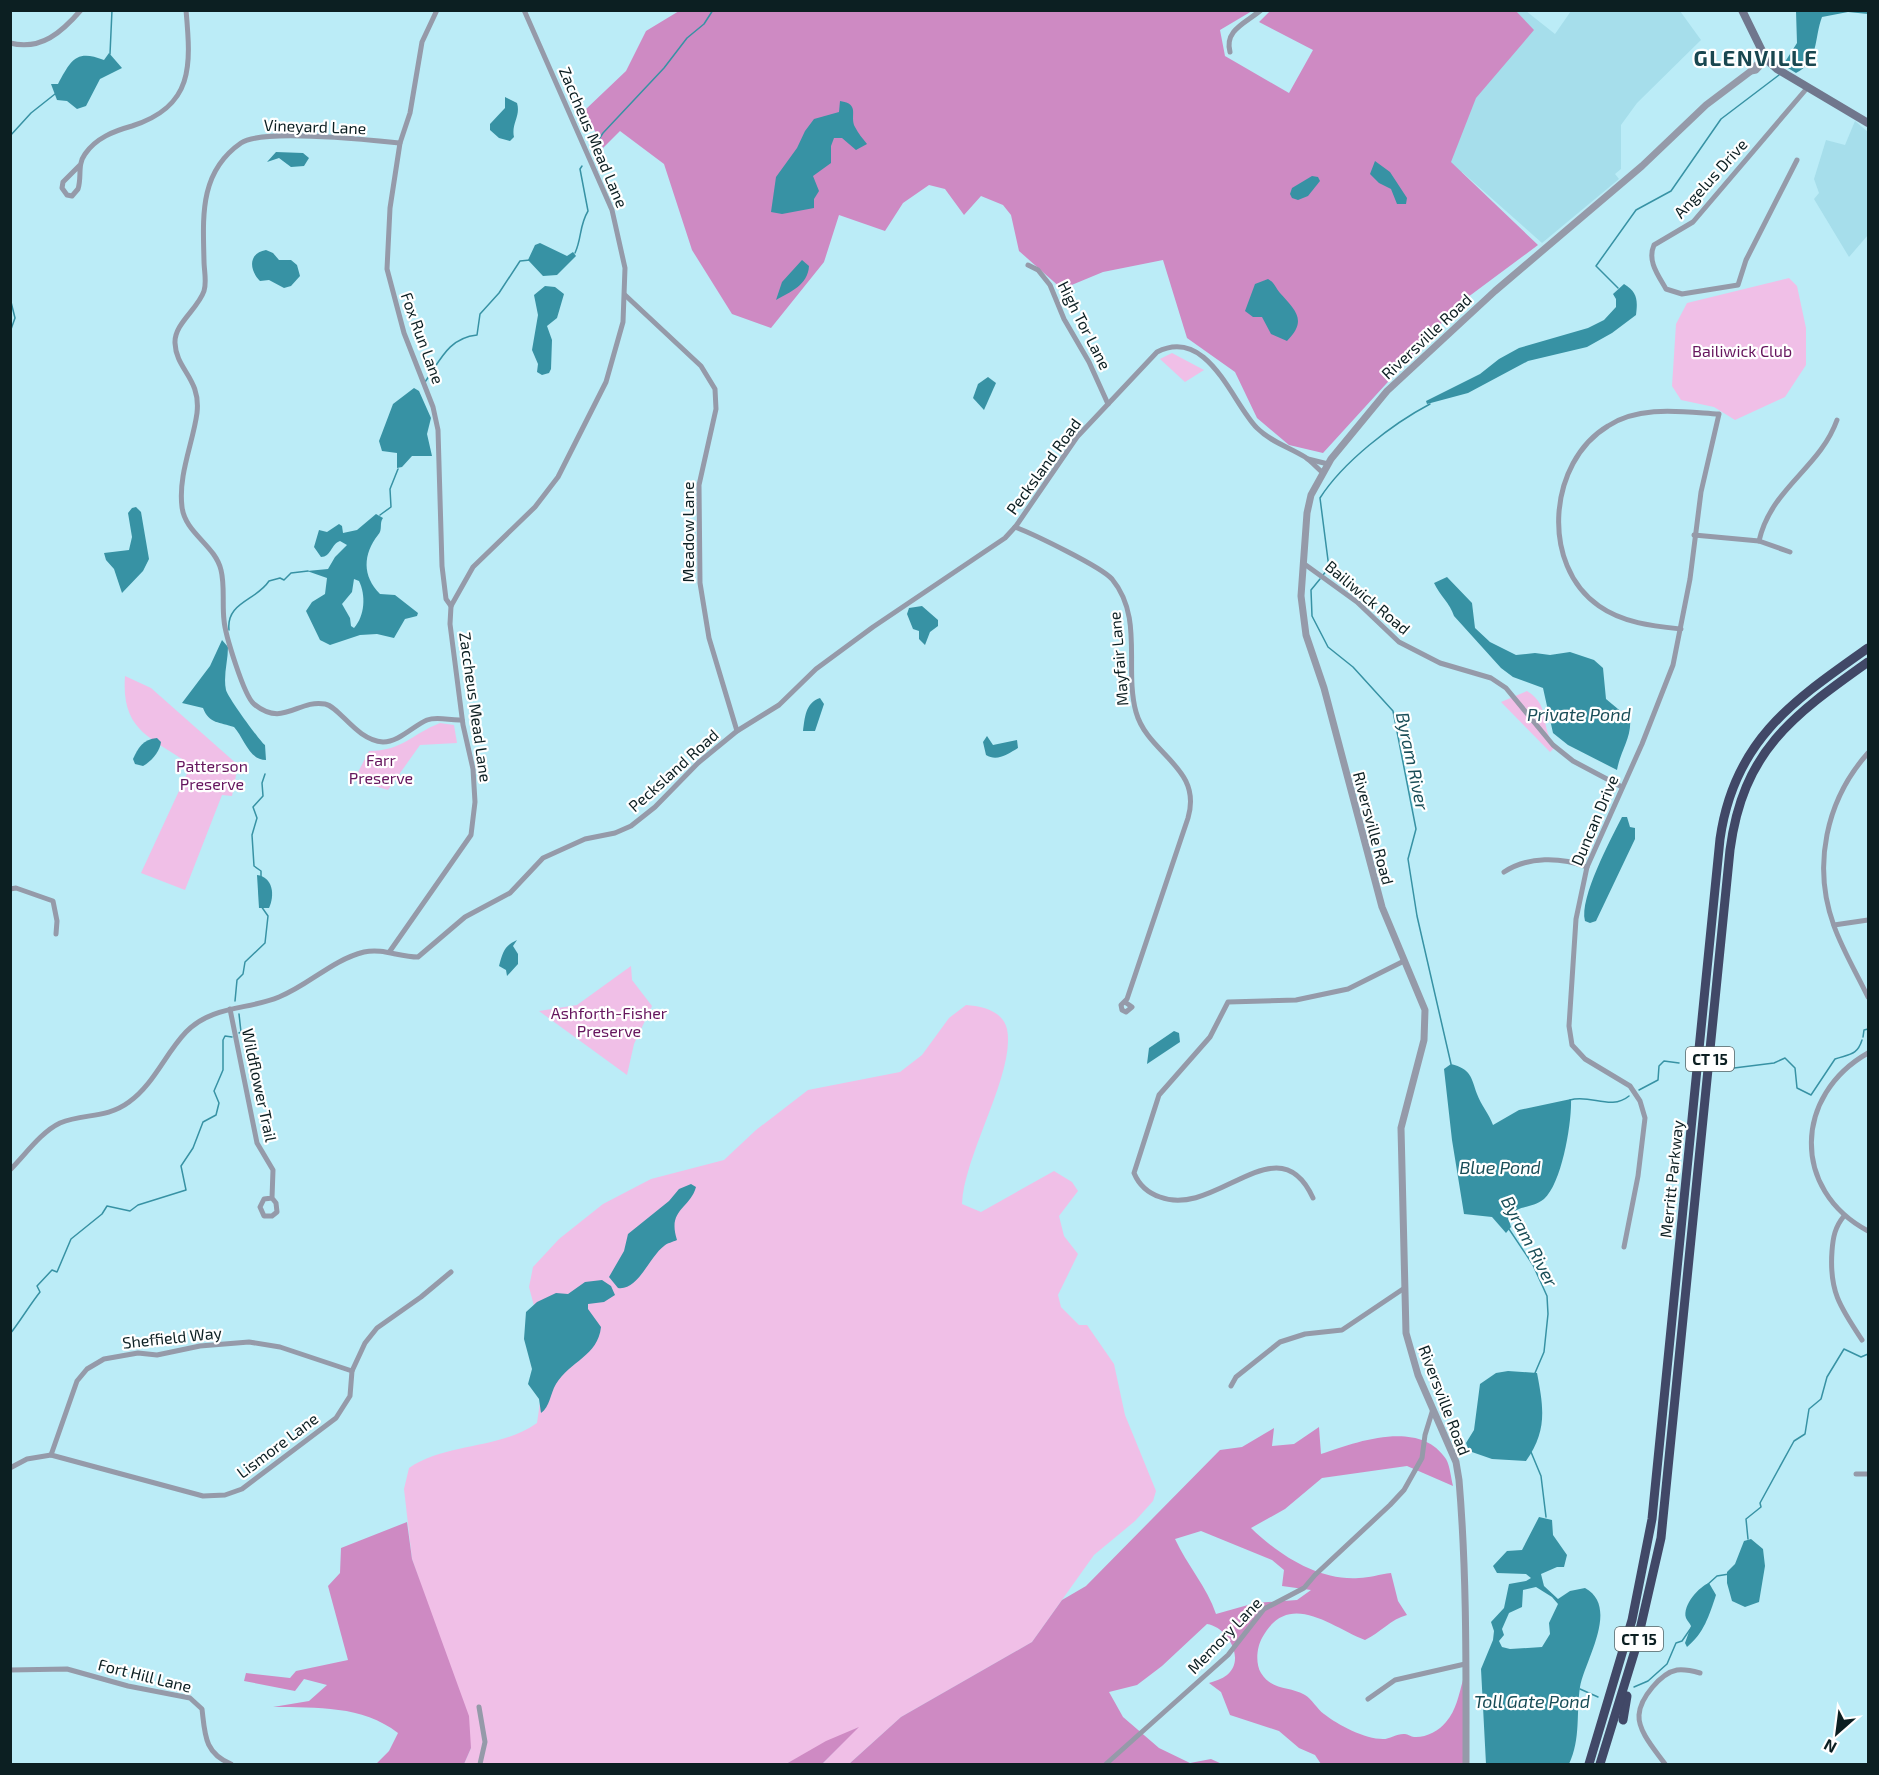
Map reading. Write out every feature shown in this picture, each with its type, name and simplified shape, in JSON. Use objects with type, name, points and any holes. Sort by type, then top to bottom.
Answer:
[{"type":"highway","name":"Merritt Parkway","points":[[1588,1764],[1630,1629],[1651,1529],[1720,839],[1725,812],[1746,759],[1774,721],[1801,696],[1869,648]]},
{"type":"highway","name":"Merritt Parkway","points":[[1600,1764],[1631,1665],[1655,1575],[1665,1510],[1734,823],[1749,779],[1780,732],[1806,706],[1869,662]]},
{"type":"highway","points":[[1623,1720],[1631,1665]]},
{"type":"main road","points":[[1742,10],[1766,59],[1776,69],[1869,123]]},
{"type":"street","points":[[10,43],[30,46],[48,40],[65,27],[81,10]]},
{"type":"street","points":[[80,165],[78,189],[72,196],[67,195],[62,188],[63,182],[80,165],[96,142],[118,129],[162,112],[182,89],[186,81],[190,55],[186,10]]},
{"type":"street","name":"Fox Run Lane","points":[[437,10],[422,42],[410,113],[400,143],[390,208],[387,269],[404,333],[434,407],[438,430],[442,566],[446,599],[452,606]]},
{"type":"street","name":"Zaccheus Mead Lane","points":[[390,951],[471,835],[475,802],[473,769],[462,720],[450,624],[452,606],[472,567],[535,507],[571,455],[612,368],[622,322],[625,295],[620,238],[612,210],[524,10]]},
{"type":"street","points":[[1230,52],[1230,35],[1261,10]]},
{"type":"street","name":"Riversville Road","points":[[1466,1764],[1464,1664],[1466,1571],[1459,1480],[1456,1462],[1411,1355],[1406,1333],[1403,1289],[1401,1128],[1426,1023],[1420,996],[1371,875],[1324,688],[1306,634],[1302,606],[1307,513],[1311,495],[1322,472],[1363,417],[1422,357],[1532,259],[1642,166],[1706,105],[1751,71],[1756,70],[1766,59]]},
{"type":"street","name":"Angelus Drive","points":[[1797,160],[1746,260],[1738,285],[1682,294],[1666,289],[1653,264],[1651,252],[1654,245],[1694,222],[1808,87]]},
{"type":"street","name":"Vineyard Lane","points":[[400,143],[278,136],[250,138],[236,147],[208,183],[202,215],[205,287],[175,339],[177,354],[193,380],[198,399],[183,481],[182,507],[187,522],[219,564],[224,624],[244,690],[253,703],[266,712],[280,714],[319,704],[327,705],[356,730],[379,741],[391,741],[430,719],[462,720]]},
{"type":"street","name":"High Tor Lane","points":[[1028,265],[1038,270],[1050,285],[1064,319],[1089,362],[1108,404]]},
{"type":"street","name":"Meadow Lane","points":[[625,295],[701,366],[715,389],[716,409],[699,485],[700,583],[709,638],[737,731]]},
{"type":"street","name":"Pecksland Road","points":[[10,1170],[49,1130],[59,1124],[105,1115],[131,1101],[148,1084],[186,1032],[212,1015],[279,998],[344,959],[363,952],[390,951],[411,957],[424,954],[465,917],[510,893],[543,858],[585,839],[615,833],[631,826],[656,807],[698,763],[737,731],[778,705],[816,669],[854,640],[997,544],[1015,527],[1077,437],[1151,356],[1162,350],[1183,348],[1197,354],[1222,375],[1249,419],[1262,433],[1308,459],[1322,472]]},
{"type":"street","name":"Duncan Drive","points":[[1624,1247],[1638,1176],[1645,1118],[1640,1101],[1630,1086],[1585,1059],[1572,1045],[1569,1026],[1575,919],[1587,867],[1664,691],[1681,630],[1694,535],[1719,414],[1649,413],[1608,425],[1576,457],[1567,475],[1558,515],[1563,559],[1574,580],[1605,610],[1634,622],[1681,630]]},
{"type":"street","points":[[1759,542],[1763,526],[1776,501],[1822,450],[1837,420]]},
{"type":"street","name":"Pecksland Road","points":[[1308,459],[1328,464]]},
{"type":"street","name":"Mayfair Lane","points":[[1015,527],[1101,570],[1113,580],[1130,613],[1136,712],[1144,731],[1177,767],[1191,792],[1188,818],[1125,1002]]},
{"type":"street","points":[[1694,535],[1759,542],[1791,552]]},
{"type":"street","name":"Bailiwick Road","points":[[1303,563],[1316,570],[1408,647],[1440,663],[1491,678],[1506,688],[1553,745],[1573,761],[1622,787]]},
{"type":"street","points":[[1869,753],[1841,791],[1828,833],[1824,875],[1834,925],[1869,997]]},
{"type":"street","points":[[1504,872],[1528,861],[1572,861],[1587,867]]},
{"type":"street","points":[[10,889],[16,888],[53,902],[57,921],[56,934]]},
{"type":"street","points":[[1834,925],[1869,920]]},
{"type":"street","points":[[1313,1198],[1303,1179],[1294,1172],[1275,1166],[1202,1198],[1169,1201],[1152,1194],[1138,1182],[1134,1173],[1136,1161],[1159,1095],[1210,1037],[1228,1002],[1296,1000],[1348,989],[1404,961]]},
{"type":"street","name":"Wildflower Trail","points":[[230,1009],[257,1143],[273,1170],[272,1198]]},
{"type":"street","points":[[1869,1053],[1854,1061],[1832,1083],[1823,1095],[1813,1125],[1815,1170],[1826,1195],[1844,1216],[1869,1231]]},
{"type":"street","points":[[1844,1216],[1838,1223],[1833,1239],[1831,1280],[1839,1305],[1862,1340]]},
{"type":"street","name":"Lismore Lane","points":[[10,1468],[27,1459],[51,1455],[203,1496],[225,1495],[242,1489],[336,1418],[350,1395],[352,1371],[365,1343],[377,1328],[421,1297],[451,1272]]},
{"type":"street","points":[[1231,1386],[1236,1377],[1280,1342],[1305,1334],[1342,1330],[1403,1289]]},
{"type":"street","name":"Sheffield Way","points":[[51,1455],[77,1381],[87,1369],[104,1359],[138,1353],[157,1355],[200,1346],[249,1342],[280,1347],[352,1371]]},
{"type":"street","name":"Memory Lane","points":[[1106,1764],[1228,1655],[1264,1609],[1304,1588],[1404,1490],[1422,1458],[1425,1435],[1434,1408]]},
{"type":"street","points":[[1856,1474],[1869,1474]]},
{"type":"street","points":[[1368,1699],[1395,1680],[1464,1664]]},
{"type":"street","name":"Fort Hill Lane","points":[[10,1670],[67,1670],[128,1686],[190,1698],[202,1708],[204,1738],[209,1749],[214,1755],[231,1764]]},
{"type":"street","points":[[1665,1764],[1642,1727],[1639,1714],[1643,1701],[1667,1674],[1687,1670],[1700,1673]]},
{"type":"street","points":[[479,1707],[485,1742],[480,1764]]},
{"type":"shaded area","points":[[679,11],[1252,11],[1220,30],[1225,56],[1289,93],[1313,50],[1259,22],[1270,11],[1516,11],[1534,30],[1476,98],[1451,162],[1538,245],[1460,303],[1323,453],[1289,445],[1257,418],[1235,372],[1187,338],[1163,260],[1103,272],[1062,289],[1019,251],[1011,215],[1003,205],[981,196],[964,215],[945,189],[929,185],[903,203],[885,231],[839,215],[824,262],[771,328],[732,314],[692,250],[664,164],[620,131],[603,148],[585,110],[626,71],[646,31]]},
{"type":"shaded area","points":[[1466,11],[1526,11],[1555,34],[1571,11],[1680,11],[1701,40],[1637,103],[1621,125],[1621,169],[1615,174],[1619,179],[1542,243],[1462,172],[1448,194],[1414,116]]},
{"type":"shaded area","points":[[1855,121],[1868,132],[1868,235],[1849,257],[1814,199],[1819,193],[1814,179],[1826,140],[1845,145]]},
{"type":"shaded area","points":[[1319,1427],[1321,1454],[1370,1439],[1405,1436],[1421,1440],[1435,1447],[1446,1459],[1453,1486],[1407,1466],[1322,1478],[1285,1509],[1251,1528],[1274,1548],[1314,1571],[1344,1578],[1363,1578],[1391,1573],[1398,1601],[1407,1615],[1365,1640],[1310,1615],[1297,1613],[1284,1616],[1272,1623],[1260,1642],[1257,1660],[1261,1673],[1270,1683],[1305,1695],[1324,1714],[1344,1727],[1368,1737],[1383,1739],[1402,1734],[1413,1737],[1423,1736],[1440,1728],[1452,1713],[1463,1680],[1463,1764],[1321,1764],[1315,1755],[1299,1748],[1279,1731],[1230,1715],[1221,1692],[1209,1683],[1225,1676],[1232,1669],[1235,1653],[1222,1631],[1207,1624],[1162,1666],[1137,1685],[1109,1692],[1123,1717],[1159,1748],[1190,1763],[1211,1759],[1222,1764],[849,1764],[901,1717],[1032,1642],[1062,1600],[1086,1586],[1220,1450],[1242,1447],[1274,1428],[1272,1446],[1294,1444]],"holes":[[[1201,1531],[1272,1560],[1284,1570],[1282,1586],[1311,1590],[1297,1600],[1255,1603],[1216,1614],[1175,1539]]]},
{"type":"shaded area","points":[[407,1522],[412,1559],[469,1716],[471,1748],[464,1764],[376,1764],[389,1751],[398,1733],[384,1724],[369,1717],[338,1710],[273,1707],[309,1701],[327,1685],[304,1679],[295,1691],[244,1681],[246,1673],[290,1678],[296,1671],[348,1660],[328,1586],[340,1573],[341,1548]]},
{"type":"shaded area","points":[[859,1727],[822,1764],[786,1764],[826,1741]]},
{"type":"green space","name":"Bailiwick Club","points":[[1789,278],[1797,286],[1806,328],[1806,365],[1785,397],[1735,420],[1714,407],[1681,400],[1672,386],[1676,324],[1687,303]]},
{"type":"green space","points":[[1172,353],[1204,370],[1185,382],[1160,359]]},
{"type":"green space","name":"Patterson Preserve","points":[[125,676],[151,688],[238,765],[232,796],[222,795],[185,890],[141,873],[191,765],[151,739],[134,721],[128,709],[125,694]]},
{"type":"green space","points":[[1527,691],[1535,697],[1543,711],[1548,732],[1556,746],[1550,752],[1501,702]]},
{"type":"green space","name":"Farr Preserve","points":[[440,723],[454,725],[457,743],[420,745],[388,790],[354,780],[369,751],[399,745]]},
{"type":"green space","name":"Ashforth-Fisher Preserve","points":[[631,966],[632,980],[652,1006],[634,1044],[627,1075],[539,1011],[577,1005]]},
{"type":"green space","points":[[966,1005],[985,1008],[1001,1018],[1007,1029],[1008,1047],[997,1090],[971,1162],[962,1204],[981,1212],[1054,1171],[1072,1182],[1078,1191],[1059,1216],[1064,1236],[1078,1254],[1058,1295],[1061,1307],[1079,1325],[1087,1325],[1114,1364],[1125,1415],[1156,1491],[1153,1501],[1135,1521],[1094,1555],[1032,1642],[901,1717],[849,1764],[822,1764],[857,1728],[786,1764],[464,1764],[471,1748],[443,1650],[412,1559],[404,1489],[409,1468],[424,1460],[457,1449],[506,1438],[537,1423],[542,1389],[534,1306],[529,1287],[533,1267],[559,1239],[603,1204],[651,1179],[724,1160],[756,1130],[808,1090],[900,1072],[922,1055],[949,1018]]},
{"type":"water","points":[[1868,10],[1868,14],[1848,12],[1822,17],[1815,49],[1809,63],[1796,73],[1783,65],[1797,43],[1796,11]]},
{"type":"water","points":[[109,53],[122,68],[100,79],[86,106],[77,109],[67,101],[57,100],[51,84],[58,84],[75,59],[87,56],[104,60]]},
{"type":"water","points":[[505,97],[517,103],[518,108],[514,137],[510,141],[499,138],[490,130],[490,124],[505,108]]},
{"type":"water","points":[[840,101],[852,108],[853,123],[867,144],[856,150],[842,138],[834,138],[831,146],[831,163],[813,176],[819,191],[814,199],[814,208],[782,214],[771,212],[776,177],[814,119],[839,112]]},
{"type":"water","points":[[276,152],[303,153],[309,158],[304,166],[291,167],[279,158],[267,162]]},
{"type":"water","points":[[1375,161],[1390,172],[1407,198],[1406,204],[1397,204],[1391,189],[1379,183],[1370,174]]},
{"type":"water","points":[[1312,176],[1318,177],[1320,181],[1308,196],[1298,200],[1292,198],[1290,194],[1292,188]]},
{"type":"water","points":[[540,243],[567,256],[573,252],[576,256],[557,275],[543,276],[528,260],[535,245]]},
{"type":"water","points":[[266,250],[273,253],[279,260],[291,260],[297,265],[300,276],[291,286],[284,288],[269,280],[260,281],[256,277],[252,267],[253,258]]},
{"type":"water","points":[[802,260],[809,266],[802,283],[776,300],[782,282]]},
{"type":"water","points":[[1268,279],[1297,316],[1297,327],[1287,341],[1271,334],[1262,317],[1253,317],[1245,311],[1255,284]]},
{"type":"water","points":[[1624,284],[1636,296],[1636,315],[1612,333],[1587,347],[1528,361],[1468,393],[1427,404],[1426,401],[1480,374],[1499,359],[1519,348],[1588,328],[1604,320],[1616,307],[1613,294]]},
{"type":"water","points":[[545,286],[555,287],[564,294],[557,318],[547,326],[552,340],[551,369],[549,373],[542,375],[537,372],[538,364],[532,350],[538,315],[534,295]]},
{"type":"water","points":[[988,377],[996,383],[984,410],[973,398],[978,384]]},
{"type":"water","points":[[414,388],[419,391],[431,418],[427,434],[432,456],[412,456],[402,467],[397,468],[397,453],[382,451],[379,441],[393,404]]},
{"type":"water","points":[[136,507],[141,512],[149,559],[143,571],[122,593],[114,569],[106,560],[104,553],[129,550],[132,537],[128,513]]},
{"type":"water","points":[[376,514],[383,518],[380,531],[367,557],[370,580],[380,594],[395,595],[418,613],[417,616],[405,619],[394,638],[377,634],[360,635],[330,645],[320,640],[306,611],[312,602],[325,594],[327,578],[307,571],[328,569],[335,557],[347,545],[340,541],[327,555],[321,557],[314,547],[319,530],[327,532],[339,524],[342,526],[343,533],[357,530]],"holes":[[[354,579],[359,581],[363,593],[363,605],[360,618],[354,628],[342,604],[352,592]]]},
{"type":"water","name":"Private Pond","points":[[1447,577],[1472,603],[1475,628],[1490,642],[1516,655],[1535,653],[1550,655],[1570,652],[1594,660],[1603,668],[1606,699],[1630,719],[1629,732],[1617,770],[1568,745],[1553,733],[1543,688],[1513,677],[1501,668],[1454,616],[1434,583]]},
{"type":"water","points":[[922,606],[938,620],[938,626],[930,632],[925,645],[919,639],[919,631],[913,629],[907,614],[909,608]]},
{"type":"water","points":[[222,640],[228,647],[226,690],[244,719],[265,745],[266,760],[260,759],[251,752],[234,727],[212,720],[203,708],[182,703],[210,666]]},
{"type":"water","points":[[820,698],[824,704],[815,731],[803,731],[805,716],[811,703]]},
{"type":"water","points":[[987,736],[993,745],[1017,740],[1018,748],[1002,756],[990,757],[986,755],[983,742]]},
{"type":"water","points":[[157,738],[161,742],[155,756],[143,766],[135,764],[133,759],[142,745],[148,740]]},
{"type":"water","points":[[1622,817],[1627,817],[1630,827],[1635,828],[1635,839],[1596,921],[1590,923],[1585,921],[1584,911],[1591,884]]},
{"type":"water","points":[[257,875],[266,879],[271,887],[272,898],[269,908],[259,908]]},
{"type":"water","points":[[517,940],[513,946],[518,954],[518,964],[507,976],[506,970],[499,966],[505,950]]},
{"type":"water","points":[[1174,1031],[1179,1033],[1180,1042],[1147,1064],[1149,1048]]},
{"type":"water","name":"Blue Pond","points":[[1451,1064],[1463,1068],[1469,1074],[1493,1125],[1519,1110],[1571,1099],[1568,1137],[1556,1180],[1544,1199],[1517,1210],[1508,1217],[1511,1227],[1506,1233],[1492,1217],[1464,1214],[1444,1069]]},
{"type":"water","points":[[691,1184],[696,1187],[677,1215],[675,1222],[677,1240],[667,1244],[659,1251],[632,1284],[618,1288],[609,1277],[624,1251],[628,1234],[669,1201],[679,1189]]},
{"type":"water","points":[[602,1280],[611,1286],[615,1295],[604,1302],[588,1304],[588,1309],[601,1327],[599,1337],[589,1352],[562,1376],[541,1413],[539,1399],[528,1384],[532,1369],[524,1339],[526,1312],[537,1302],[556,1293],[568,1294],[585,1282]]},
{"type":"water","points":[[1508,1371],[1537,1373],[1542,1409],[1541,1429],[1538,1440],[1526,1461],[1492,1459],[1469,1451],[1466,1443],[1474,1430],[1480,1384],[1496,1373]]},
{"type":"water","name":"Toll Gate Pond","points":[[1539,1517],[1552,1520],[1553,1535],[1567,1555],[1564,1567],[1557,1567],[1541,1574],[1544,1586],[1558,1599],[1570,1591],[1585,1588],[1595,1597],[1600,1608],[1598,1634],[1580,1687],[1577,1736],[1569,1764],[1486,1764],[1481,1669],[1493,1640],[1494,1631],[1491,1622],[1504,1608],[1509,1584],[1531,1578],[1526,1574],[1497,1573],[1493,1566],[1507,1551],[1522,1550]],"holes":[[[1536,1587],[1552,1597],[1558,1604],[1549,1623],[1550,1634],[1542,1647],[1510,1649],[1502,1647],[1499,1641],[1504,1635],[1502,1629],[1509,1613],[1522,1607],[1523,1590]]]},
{"type":"water","points":[[1751,1539],[1763,1549],[1765,1566],[1759,1602],[1745,1607],[1732,1601],[1727,1583],[1727,1572],[1735,1564],[1744,1541]]},
{"type":"water","points":[[1709,1583],[1716,1595],[1702,1630],[1687,1647],[1685,1643],[1691,1626],[1686,1618],[1687,1607],[1697,1592]]},
{"type":"waterway","points":[[110,54],[112,10]]},
{"type":"waterway","points":[[594,147],[603,133],[664,68],[687,38],[704,24],[713,10]]},
{"type":"waterway","name":"Byram River","points":[[1618,288],[1596,266],[1636,210],[1671,191],[1721,119],[1779,75]]},
{"type":"waterway","points":[[10,136],[31,113],[55,94]]},
{"type":"waterway","points":[[575,253],[588,211],[580,169],[582,166]]},
{"type":"waterway","points":[[425,382],[440,359],[452,346],[467,337],[477,335],[480,314],[499,293],[520,261],[530,260]]},
{"type":"waterway","points":[[10,298],[15,318],[10,332]]},
{"type":"waterway","name":"Byram River","points":[[1323,575],[1329,568],[1320,498],[1342,471],[1369,445],[1430,404]]},
{"type":"waterway","points":[[380,515],[391,507],[390,489],[398,469]]},
{"type":"waterway","points":[[229,630],[232,613],[269,581],[280,578],[284,580],[291,573],[308,571]]},
{"type":"waterway","name":"Byram River","points":[[1320,579],[1311,590],[1312,616],[1328,647],[1353,667],[1393,711],[1416,829],[1408,859],[1417,916],[1451,1064]]},
{"type":"waterway","points":[[261,878],[261,871],[254,866],[252,835],[257,818],[253,807],[263,796],[262,783],[265,774]]},
{"type":"waterway","points":[[235,1001],[237,980],[243,974],[245,962],[265,943],[268,916],[261,906]]},
{"type":"waterway","points":[[239,1014],[241,1032],[239,1033]]},
{"type":"waterway","points":[[1863,1037],[1864,1030],[1868,1029]]},
{"type":"waterway","points":[[10,1334],[40,1292],[37,1286],[52,1270],[57,1272],[71,1239],[102,1214],[107,1206],[130,1211],[138,1205],[186,1190],[181,1166],[193,1148],[203,1122],[216,1115],[219,1103],[214,1091],[223,1070],[223,1040],[225,1036],[232,1037]]},
{"type":"waterway","points":[[1726,1069],[1774,1063],[1785,1058],[1795,1068],[1797,1088],[1811,1095],[1835,1059],[1855,1052],[1862,1040]]},
{"type":"waterway","points":[[1639,1090],[1658,1080],[1659,1066],[1664,1061],[1679,1063]]},
{"type":"waterway","points":[[1570,1100],[1615,1102],[1629,1096]]},
{"type":"waterway","name":"Byram River","points":[[1509,1229],[1533,1265],[1547,1296],[1548,1314],[1544,1352],[1535,1373]]},
{"type":"waterway","points":[[1748,1539],[1746,1519],[1761,1507],[1760,1503],[1794,1441],[1805,1434],[1809,1409],[1821,1399],[1827,1377],[1844,1349],[1861,1357],[1868,1354]]},
{"type":"waterway","name":"Byram River","points":[[1531,1452],[1541,1476],[1546,1517]]},
{"type":"waterway","points":[[1707,1585],[1717,1576],[1729,1574]]},
{"type":"waterway","points":[[1634,1687],[1648,1681],[1667,1664],[1676,1643],[1682,1641],[1691,1628]]},
{"type":"waterway","points":[[1580,1689],[1598,1697]]},
{"type":"district","name":"GLENVILLE","points":[[1756,57]]}]
